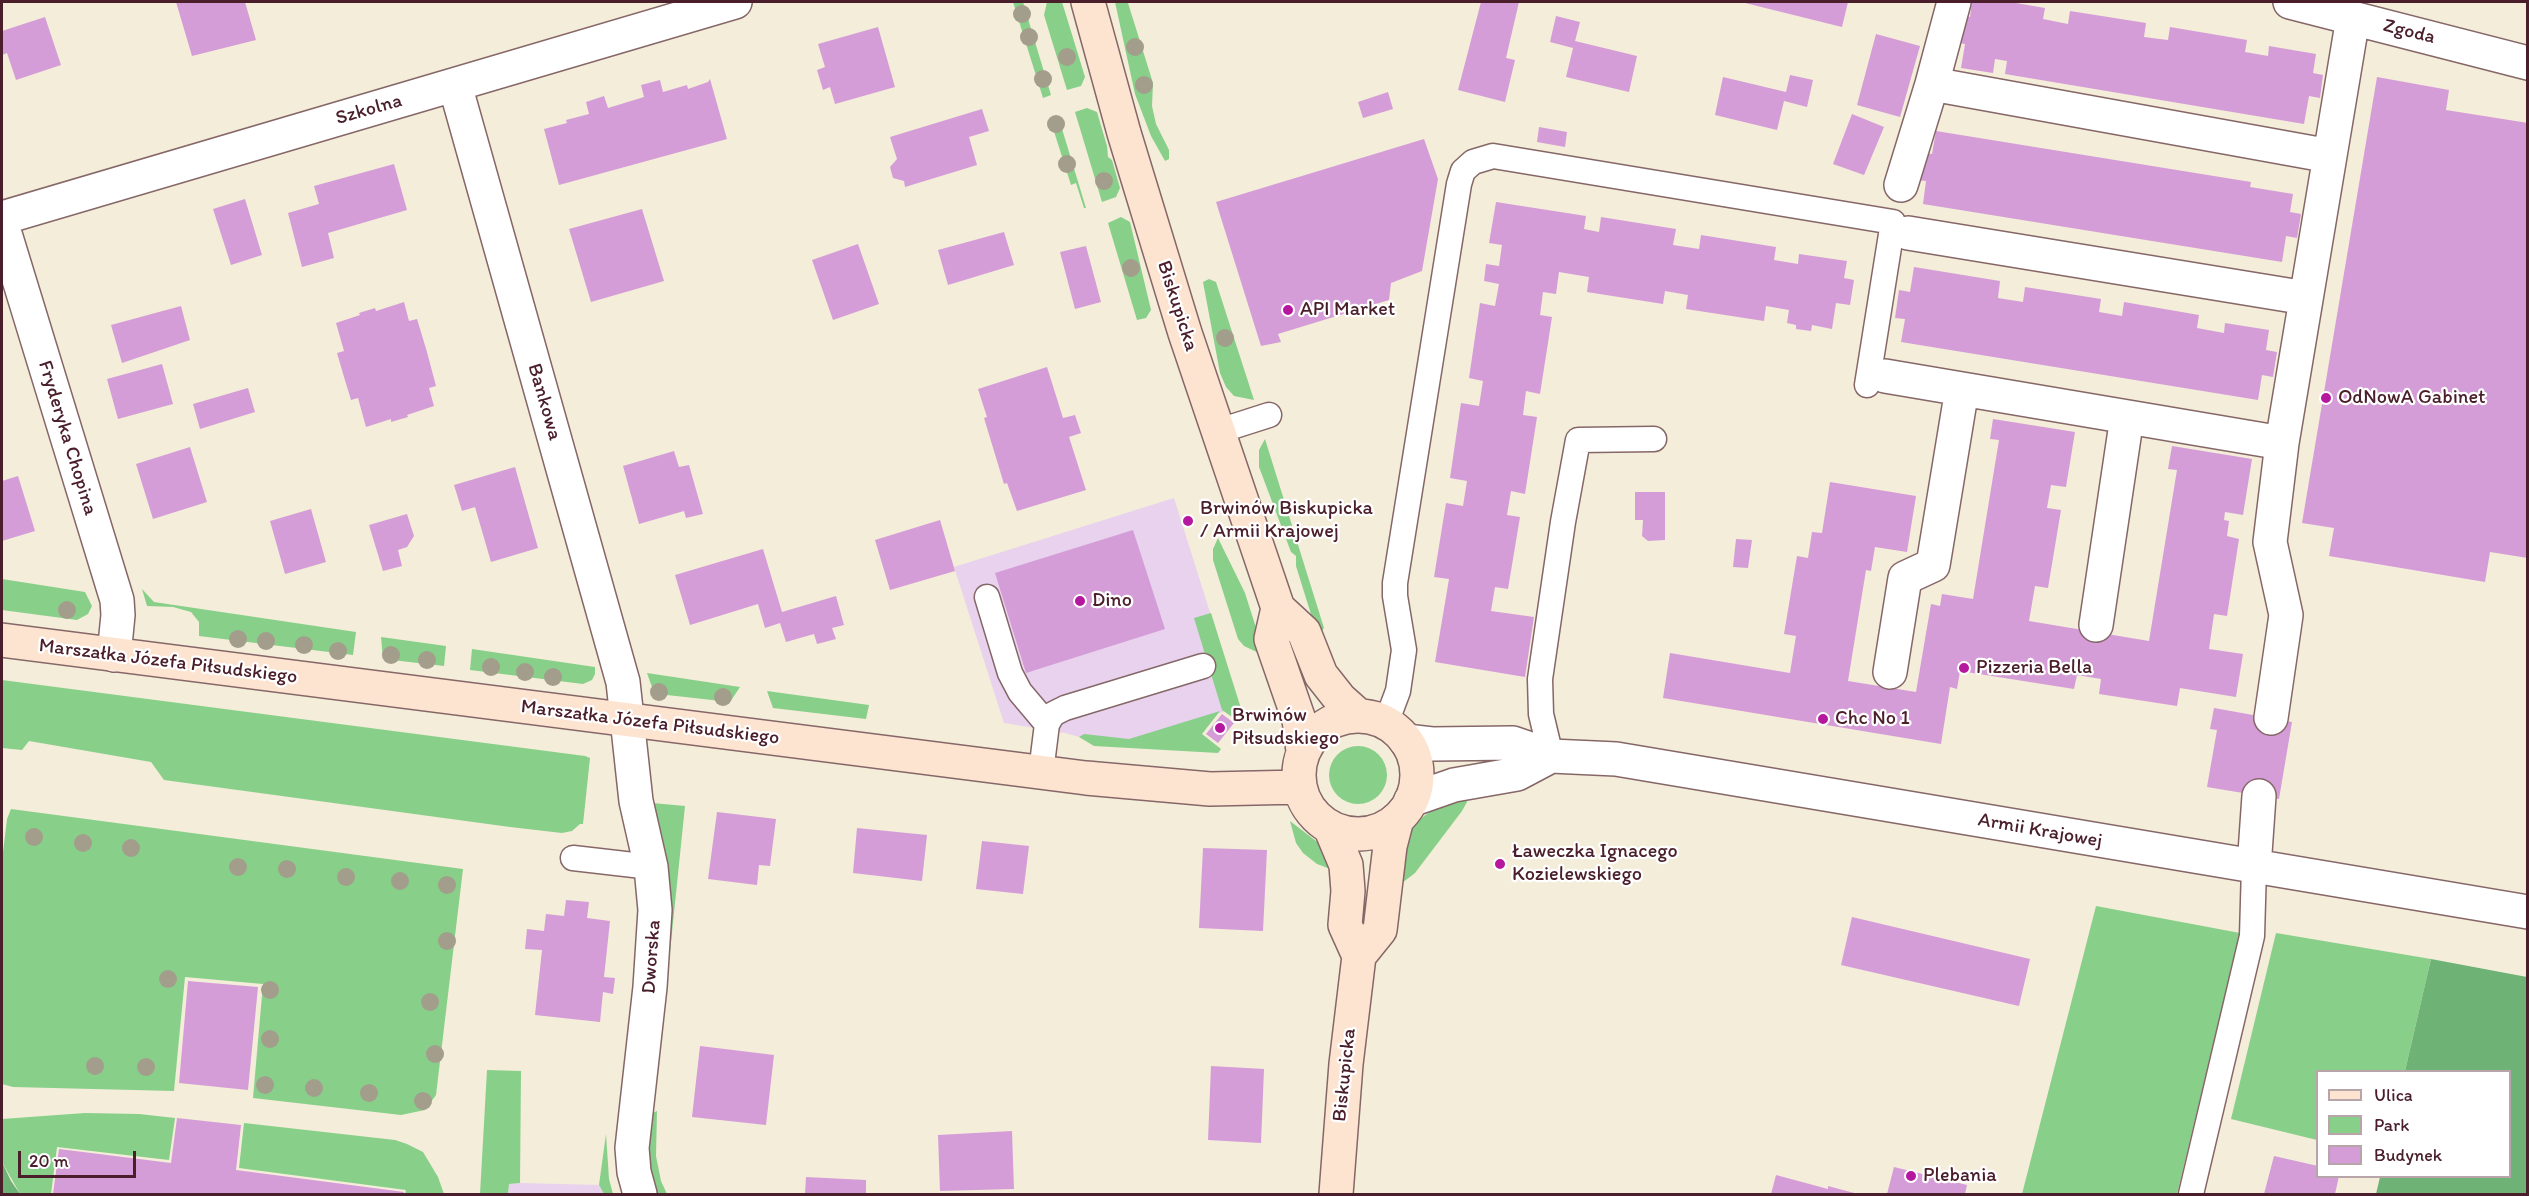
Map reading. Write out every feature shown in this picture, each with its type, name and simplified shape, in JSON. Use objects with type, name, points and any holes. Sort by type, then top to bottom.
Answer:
[{"type":"main road","name":"Biskupicka","points":[[1088,2],[1140,187],[1185,333],[1278,608],[1304,632],[1321,675],[1340,699],[1384,726]]},
{"type":"main road","points":[[1278,608],[1271,639],[1299,720],[1304,751]]},
{"type":"main road","name":"Marszałka Józefa Piłsudskiego","points":[[2,640],[1041,772],[1190,788],[1243,790],[1300,787]]},
{"type":"main road","points":[[1330,827],[1346,865],[1348,891],[1345,925],[1359,956],[1380,930],[1390,846],[1404,809],[1415,790],[1417,770],[1412,750],[1384,726],[1340,718],[1322,727],[1304,751],[1299,769],[1303,797],[1314,814],[1330,827],[1341,831],[1365,833],[1377,831],[1404,809]]},
{"type":"main road","name":"Biskupicka","points":[[1336,1194],[1346,1064],[1359,956]]},
{"type":"street","name":"Szkolna","points":[[2,218],[735,2]]},
{"type":"street","points":[[1901,185],[1954,2]]},
{"type":"street","name":"Zgoda","points":[[2290,2],[2528,63]]},
{"type":"street","points":[[2271,718],[2286,615],[2270,542],[2282,443],[2354,18]]},
{"type":"street","points":[[1932,84],[2330,156]]},
{"type":"street","name":"Bankowa","points":[[455,85],[620,670],[627,719]]},
{"type":"street","name":"Fryderyka Chopina","points":[[2,224],[117,600],[118,621],[114,655]]},
{"type":"street","points":[[1908,233],[2306,298]]},
{"type":"street","points":[[1876,381],[1962,389],[2282,443]]},
{"type":"street","points":[[1890,672],[1905,578],[1933,565],[1962,389]]},
{"type":"street","points":[[2096,625],[2127,417]]},
{"type":"street","name":"Dworska","points":[[627,719],[636,801],[651,867],[655,910],[654,945],[632,1148],[634,1172],[640,1194]]},
{"type":"street","name":"Armii Krajowej","points":[[1384,726],[1432,744],[1513,743],[1551,756],[1608,758],[1662,766],[2528,912]]},
{"type":"street","name":"Armii Krajowej","points":[[1404,809],[1454,785],[1517,774],[1551,756]]},
{"type":"street","points":[[2254,867],[2259,796]]},
{"type":"lane","points":[[1384,726],[1398,690],[1404,650],[1395,596],[1397,571],[1459,184],[1463,171],[1473,162],[1493,156],[1893,222],[1876,381]]},
{"type":"lane","points":[[1219,431],[1269,415]]},
{"type":"lane","points":[[1551,756],[1541,714],[1540,679],[1563,522],[1578,441],[1654,439]]},
{"type":"lane","points":[[987,597],[1010,673],[1020,693],[1047,724]]},
{"type":"lane","points":[[1041,772],[1047,724],[1053,714],[1065,708],[1203,666]]},
{"type":"lane","points":[[573,858],[651,867]]},
{"type":"lane","points":[[2191,1194],[2252,936],[2254,867]]},
{"type":"shaded area","points":[[1174,498],[1236,695],[1223,712],[1132,742],[1079,737],[1004,723],[954,567]]},
{"type":"shaded area","points":[[509,1184],[599,1185],[604,1194],[508,1194]]},
{"type":"green space","points":[[1013,2],[1023,2],[1051,95],[1043,98]]},
{"type":"green space","points":[[1047,2],[1062,2],[1085,77],[1081,86],[1067,90],[1044,15]]},
{"type":"green space","points":[[1115,2],[1128,3],[1153,83],[1152,106],[1156,124],[1169,150],[1169,159],[1165,161],[1151,136],[1135,94]]},
{"type":"green space","points":[[1087,108],[1097,112],[1108,157],[1112,160],[1120,188],[1116,197],[1102,202],[1075,112]]},
{"type":"green space","points":[[1059,119],[1086,208],[1084,208],[1076,183],[1071,185],[1051,122]]},
{"type":"green space","points":[[1121,217],[1130,222],[1151,310],[1146,318],[1137,320],[1108,223]]},
{"type":"green space","points":[[1209,279],[1216,282],[1254,400],[1234,396],[1226,387],[1220,373],[1203,282]]},
{"type":"green space","points":[[1265,439],[1324,628],[1318,637],[1296,566],[1296,556],[1291,552],[1259,467],[1259,450]]},
{"type":"green space","points":[[1218,538],[1245,593],[1265,656],[1244,646],[1238,639],[1213,560],[1213,549]]},
{"type":"green space","points":[[2,579],[85,592],[92,606],[88,614],[77,620],[2,610]]},
{"type":"green space","points":[[142,589],[154,602],[356,632],[353,655],[199,636],[199,622],[191,612],[173,607],[147,606]]},
{"type":"green space","points":[[1211,613],[1244,718],[1241,723],[1222,710],[1194,618]]},
{"type":"green space","points":[[381,637],[446,646],[444,666],[383,659]]},
{"type":"green space","points":[[472,649],[595,667],[595,674],[592,680],[583,684],[470,670]]},
{"type":"green space","points":[[647,673],[740,687],[730,702],[658,694],[653,690]]},
{"type":"green space","points":[[2,680],[585,756],[590,758],[583,824],[572,831],[562,833],[510,827],[164,780],[151,762],[29,741],[22,750],[2,748]]},
{"type":"green space","points":[[767,691],[869,705],[866,719],[773,708]]},
{"type":"green space","points":[[1220,711],[1202,734],[1221,749],[1218,753],[1094,746],[1079,737],[1084,734],[1129,739]]},
{"type":"green space","points":[[1352,746],[1364,746],[1374,750],[1383,759],[1387,781],[1379,796],[1364,804],[1352,804],[1342,800],[1333,791],[1329,781],[1329,769],[1333,759],[1342,750]]},
{"type":"green space","points":[[1466,795],[1467,802],[1462,811],[1415,873],[1402,883],[1407,838],[1412,829],[1420,819],[1439,805]]},
{"type":"green space","points":[[652,803],[685,806],[663,1020]]},
{"type":"green space","points":[[11,809],[463,869],[436,1095],[425,1110],[401,1115],[253,1098],[263,984],[185,977],[174,1091],[13,1087],[2,1084],[2,860],[7,819]]},
{"type":"green space","points":[[1290,821],[1320,844],[1333,870],[1317,864],[1303,853],[1296,843]]},
{"type":"green space","points":[[2096,906],[2240,933],[2177,1194],[2022,1194]]},
{"type":"green space","points":[[2276,933],[2431,959],[2405,1070],[2316,1070],[2316,1140],[2231,1119]]},
{"type":"green space","points":[[2431,959],[2527,977],[2527,1194],[2376,1194],[2380,1178],[2511,1178],[2511,1070],[2405,1070]]},
{"type":"green space","points":[[487,1070],[521,1071],[520,1183],[509,1184],[508,1194],[480,1194]]},
{"type":"green space","points":[[657,1111],[656,1156],[661,1181],[667,1194],[657,1194],[648,1166],[648,1115]]},
{"type":"green space","points":[[85,1113],[139,1114],[175,1118],[169,1160],[57,1147],[51,1194],[20,1194],[2,1162],[2,1119]]},
{"type":"green space","points":[[244,1123],[395,1140],[407,1144],[423,1152],[438,1177],[444,1194],[405,1194],[406,1190],[239,1168]]},
{"type":"green space","points":[[606,1134],[609,1179],[613,1194],[604,1194],[599,1185]]},
{"type":"green space","points":[[2,1162],[11,1181],[20,1194],[2,1194]]},
{"type":"building","points":[[176,2],[245,2],[256,40],[192,56]]},
{"type":"building","points":[[1481,2],[1519,2],[1506,58],[1515,60],[1505,102],[1458,90]]},
{"type":"building","points":[[1741,2],[1848,2],[1842,27]]},
{"type":"building","points":[[1972,2],[2010,2],[2045,8],[2043,19],[2068,24],[2070,11],[2146,23],[2144,37],[2168,40],[2170,27],[2247,40],[2245,52],[2268,56],[2269,46],[2316,54],[2313,73],[2323,75],[2320,98],[2309,96],[2304,124],[2005,74],[2007,61],[1995,59],[1993,73],[1961,68],[1965,44],[1954,42],[1959,15],[1970,17]]},
{"type":"building","points":[[1556,16],[1580,22],[1575,41],[1637,56],[1629,92],[1566,77],[1573,48],[1550,42]]},
{"type":"building","points":[[45,17],[61,65],[16,80],[7,53],[2,55],[2,31]]},
{"type":"building","points":[[878,27],[895,87],[835,104],[830,87],[823,90],[817,70],[825,67],[818,44]]},
{"type":"building","points":[[1876,34],[1920,46],[1900,117],[1857,105]]},
{"type":"building","points":[[1790,75],[1813,80],[1807,107],[1784,101],[1777,130],[1715,115],[1723,77],[1786,92]]},
{"type":"building","points":[[2377,77],[2449,90],[2446,110],[2528,123],[2528,558],[2490,552],[2485,582],[2329,556],[2334,528],[2302,523]]},
{"type":"building","points":[[710,79],[727,139],[559,185],[544,129],[589,114],[586,102],[604,96],[608,108],[644,97],[641,85],[660,80],[663,92],[687,85],[688,89],[708,82]]},
{"type":"building","points":[[1388,92],[1393,109],[1363,118],[1358,102]]},
{"type":"building","points":[[982,109],[989,131],[969,137],[977,165],[905,187],[904,181],[893,178],[890,167],[897,159],[890,137]]},
{"type":"building","points":[[1852,114],[1884,127],[1864,175],[1833,164]]},
{"type":"building","points":[[1539,127],[1567,132],[1565,147],[1537,142]]},
{"type":"building","points":[[1936,131],[2251,182],[2250,187],[2293,194],[2290,212],[2301,214],[2297,238],[2286,236],[2282,262],[1923,204],[1926,181],[1917,180],[1922,153],[1932,154]]},
{"type":"building","points":[[1424,139],[1438,179],[1422,271],[1391,283],[1389,300],[1278,334],[1281,342],[1261,346],[1216,202]]},
{"type":"building","points":[[394,164],[407,210],[328,233],[334,258],[302,267],[288,213],[319,204],[314,186]]},
{"type":"building","points":[[245,199],[262,255],[231,265],[213,209]]},
{"type":"building","points":[[1496,202],[1586,216],[1584,229],[1599,232],[1601,217],[1676,229],[1673,245],[1699,249],[1701,235],[1776,247],[1774,260],[1798,264],[1799,254],[1847,261],[1844,278],[1854,280],[1850,305],[1836,303],[1832,329],[1812,325],[1811,331],[1796,329],[1796,325],[1787,323],[1789,310],[1766,306],[1764,321],[1686,309],[1688,295],[1665,291],[1663,304],[1587,292],[1589,277],[1559,272],[1556,294],[1543,292],[1540,315],[1552,317],[1540,394],[1526,391],[1523,415],[1537,417],[1525,494],[1511,491],[1507,515],[1520,517],[1508,589],[1495,587],[1491,611],[1534,617],[1525,677],[1435,662],[1449,579],[1434,577],[1446,503],[1463,506],[1467,481],[1450,478],[1461,403],[1479,406],[1483,381],[1469,378],[1480,303],[1495,306],[1499,284],[1484,281],[1486,264],[1499,266],[1502,245],[1489,243]]},
{"type":"building","points":[[642,209],[664,281],[591,302],[569,229]]},
{"type":"building","points":[[1004,232],[1014,265],[948,285],[938,250]]},
{"type":"building","points":[[858,244],[879,304],[833,320],[812,260]]},
{"type":"building","points":[[1086,246],[1101,302],[1075,309],[1060,252]]},
{"type":"building","points":[[1914,267],[2000,281],[1998,298],[2023,302],[2025,287],[2101,299],[2099,312],[2122,316],[2124,302],[2199,315],[2197,328],[2224,333],[2225,323],[2269,330],[2266,350],[2277,352],[2273,377],[2262,375],[2258,400],[1901,342],[1905,319],[1895,318],[1899,290],[1910,292]]},
{"type":"building","points":[[404,302],[409,321],[417,319],[427,352],[436,386],[429,388],[434,406],[407,415],[408,417],[391,422],[391,419],[366,427],[358,398],[351,400],[337,353],[344,351],[336,323],[375,308],[376,311]]},
{"type":"building","points":[[181,306],[190,340],[122,363],[111,325]]},
{"type":"building","points":[[162,364],[173,404],[118,419],[107,379]]},
{"type":"building","points":[[1047,367],[1063,418],[1075,415],[1081,433],[1069,437],[1086,490],[1017,511],[1007,483],[1004,484],[984,418],[987,417],[978,389]]},
{"type":"building","points":[[248,388],[255,412],[200,429],[193,404]]},
{"type":"building","points":[[1993,419],[2075,432],[2066,487],[2051,485],[2047,508],[2061,510],[2048,588],[2035,586],[2029,621],[2149,641],[2177,470],[2168,469],[2172,446],[2252,459],[2243,515],[2225,512],[2224,520],[2229,521],[2227,536],[2239,539],[2227,616],[2214,614],[2209,649],[2243,654],[2236,697],[2180,688],[2177,706],[2099,694],[2101,679],[2077,675],[2074,689],[1960,671],[1957,689],[1950,687],[1941,744],[1663,698],[1670,653],[1790,673],[1796,636],[1784,634],[1797,556],[1808,558],[1812,532],[1822,533],[1830,482],[1916,496],[1907,552],[1875,547],[1871,571],[1866,570],[1848,681],[1916,692],[1931,604],[1940,606],[1942,594],[1973,599],[1999,440],[1990,439]]},
{"type":"building","points":[[190,447],[207,502],[153,519],[136,464]]},
{"type":"building","points":[[674,451],[679,467],[689,465],[703,514],[686,518],[684,511],[639,524],[623,466]]},
{"type":"building","points":[[515,467],[538,548],[491,562],[475,507],[462,511],[454,485]]},
{"type":"building","points":[[18,476],[35,531],[2,541],[2,481]]},
{"type":"building","points":[[1635,492],[1665,492],[1665,540],[1648,541],[1642,536],[1643,520],[1635,520]]},
{"type":"building","points":[[311,509],[326,562],[285,574],[270,521]]},
{"type":"building","points":[[407,514],[414,536],[407,547],[398,550],[402,566],[383,571],[369,525]]},
{"type":"building","points":[[940,520],[955,571],[890,590],[875,540]]},
{"type":"building","name":"Dino","points":[[1133,530],[1165,629],[1026,673],[995,573]]},
{"type":"building","points":[[1736,539],[1752,540],[1748,568],[1733,567]]},
{"type":"building","points":[[763,549],[782,612],[836,596],[844,625],[832,628],[836,639],[817,644],[814,634],[786,642],[780,623],[765,628],[758,604],[690,625],[675,575]]},
{"type":"building","points":[[2214,708],[2292,722],[2279,799],[2207,787],[2217,730],[2210,729]]},
{"type":"building","name":"Brwinów Piłsudskiego","points":[[1222,714],[1234,723],[1218,743],[1206,734]]},
{"type":"building","points":[[717,812],[776,819],[770,866],[759,865],[757,885],[708,879]]},
{"type":"building","points":[[857,828],[927,835],[922,881],[853,873]]},
{"type":"building","points":[[982,841],[1029,846],[1023,894],[976,889]]},
{"type":"building","points":[[1203,848],[1267,850],[1263,931],[1199,928]]},
{"type":"building","points":[[566,900],[589,902],[587,918],[610,921],[604,977],[615,978],[613,994],[603,992],[600,1022],[535,1015],[542,950],[525,949],[527,929],[544,931],[546,914],[564,916]]},
{"type":"building","points":[[1852,917],[2030,959],[2019,1006],[1841,965]]},
{"type":"building","points":[[188,981],[258,987],[248,1090],[179,1083]]},
{"type":"building","points":[[700,1046],[774,1055],[766,1125],[692,1117]]},
{"type":"building","points":[[1211,1066],[1264,1069],[1261,1143],[1208,1140]]},
{"type":"building","points":[[177,1118],[241,1125],[236,1170],[404,1192],[403,1194],[53,1194],[59,1149],[171,1163]]},
{"type":"building","points":[[1012,1131],[1014,1189],[940,1191],[938,1135]]},
{"type":"building","points":[[2274,1156],[2316,1166],[2316,1178],[2339,1178],[2335,1194],[2264,1194]]},
{"type":"building","name":"Plebania","points":[[1894,1167],[1967,1185],[1965,1194],[1887,1194]]},
{"type":"building","points":[[1776,1175],[1828,1189],[1828,1186],[1858,1194],[1771,1194]]},
{"type":"building","points":[[806,1177],[866,1180],[866,1194],[805,1194]]},
{"type":"place","name":"API Market","points":[[1288,310]]},
{"type":"place","name":"OdNowA Gabinet","points":[[2326,398]]},
{"type":"place","name":"Brwinów Biskupicka / Armii Krajowej","points":[[1188,521]]},
{"type":"place","name":"Dino","points":[[1080,601]]},
{"type":"place","name":"Pizzeria Bella","points":[[1964,668]]},
{"type":"place","name":"Chc No 1","points":[[1823,719]]},
{"type":"place","name":"Brwinów Piłsudskiego","points":[[1220,728]]},
{"type":"place","name":"Ławeczka Ignacego Kozielewskiego","points":[[1500,864]]},
{"type":"place","name":"Plebania","points":[[1911,1176]]}]
